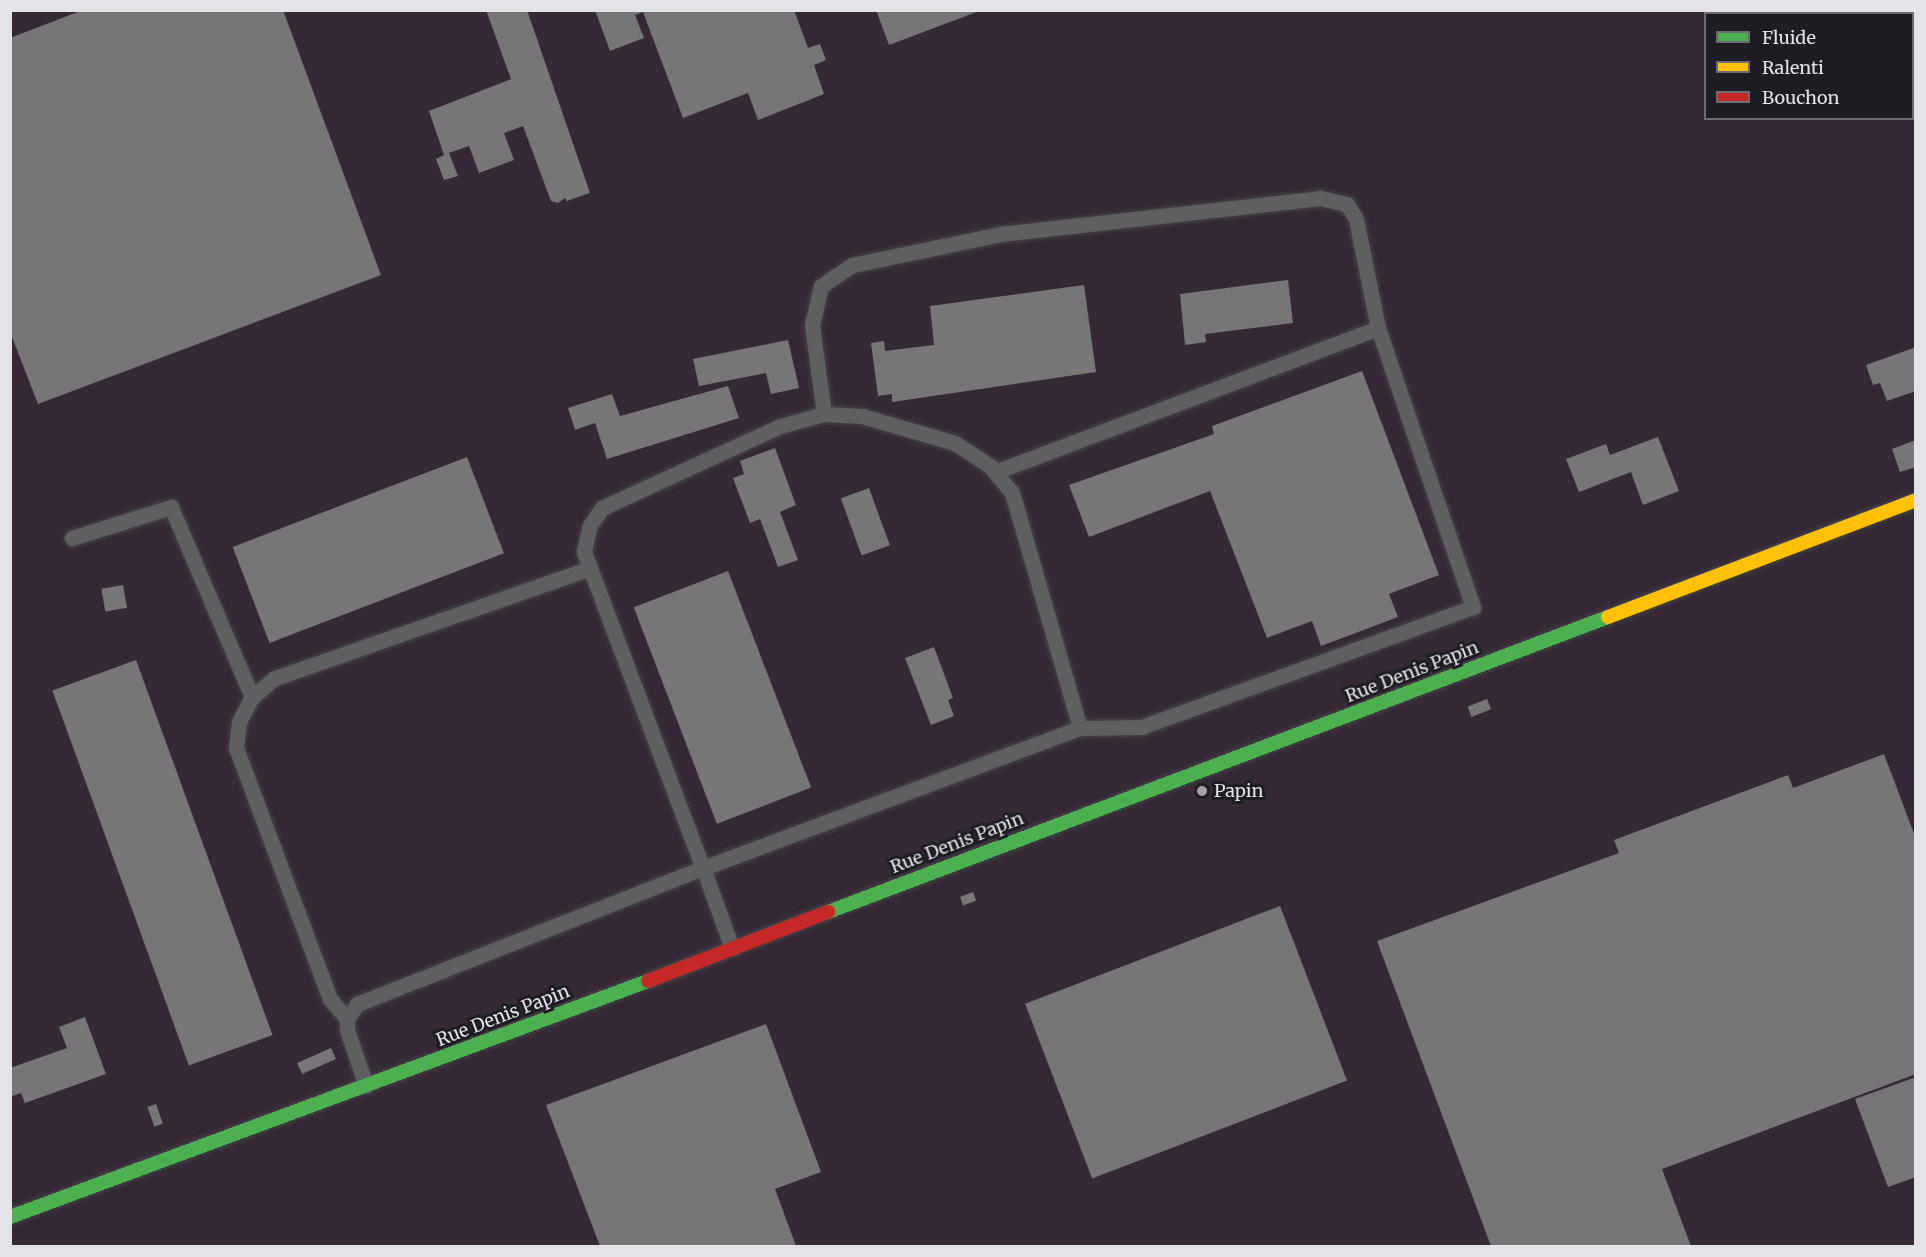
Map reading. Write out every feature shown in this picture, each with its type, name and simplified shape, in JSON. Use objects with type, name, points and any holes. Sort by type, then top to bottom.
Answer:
[{"type":"street","name":"Rue Denis Papin","points":[[10,1217],[366,1086],[1916,500]]},
{"type":"lane","points":[[366,1086],[347,1030],[347,1019],[357,1004],[703,868],[1080,728],[1142,727],[1473,608],[1378,328],[1356,219],[1347,204],[1320,198],[1000,234],[852,265],[822,286],[812,325],[824,414]]},
{"type":"lane","points":[[995,472],[1378,328]]},
{"type":"lane","points":[[732,948],[584,552],[590,525],[602,508],[780,426],[824,414],[862,416],[955,443],[995,472],[1012,493],[1080,728]]},
{"type":"lane","points":[[72,538],[171,507],[252,698]]},
{"type":"lane","points":[[347,1019],[330,999],[236,747],[239,722],[252,698],[275,678],[590,568]]},
{"type":"shaded area","points":[[11,11],[1915,11],[1915,1246],[11,1246]]},
{"type":"building","points":[[83,10],[283,10],[381,275],[38,404],[10,332],[10,38]]},
{"type":"building","points":[[486,10],[527,10],[590,193],[567,201],[565,198],[558,203],[551,201],[523,126],[504,133],[514,160],[479,173],[469,146],[449,153],[458,176],[444,180],[436,159],[444,155],[429,111],[511,79]]},
{"type":"building","points":[[595,10],[794,10],[808,48],[820,44],[826,60],[814,65],[824,94],[758,120],[748,93],[683,118],[643,12],[635,15],[644,38],[610,51]]},
{"type":"building","points":[[876,10],[979,10],[979,11],[889,45]]},
{"type":"building","points":[[1288,280],[1293,323],[1205,334],[1206,342],[1185,345],[1180,294]]},
{"type":"building","points":[[1084,285],[1096,372],[892,402],[892,394],[878,396],[871,343],[884,341],[885,351],[934,345],[930,306]]},
{"type":"building","points":[[788,340],[799,388],[771,394],[766,373],[699,386],[693,359]]},
{"type":"building","points":[[1916,347],[1916,391],[1887,401],[1880,383],[1873,385],[1866,365]]},
{"type":"building","points":[[1362,371],[1439,575],[1389,594],[1398,617],[1321,646],[1312,621],[1267,638],[1210,491],[1089,537],[1069,485],[1214,434],[1212,426]]},
{"type":"building","points":[[728,386],[739,418],[607,459],[595,423],[575,430],[568,408],[612,394],[620,416]]},
{"type":"building","points":[[1658,437],[1679,491],[1643,505],[1631,472],[1579,492],[1566,459],[1606,444],[1610,455]]},
{"type":"building","points":[[1916,440],[1916,467],[1900,472],[1892,449]]},
{"type":"building","points":[[775,448],[796,505],[780,512],[798,560],[778,567],[760,519],[750,523],[733,478],[744,474],[740,461]]},
{"type":"building","points":[[467,457],[504,553],[270,643],[233,547]]},
{"type":"building","points":[[869,488],[890,545],[862,556],[841,498]]},
{"type":"building","points":[[728,571],[811,788],[717,824],[634,607]]},
{"type":"building","points":[[123,585],[127,608],[105,611],[101,589]]},
{"type":"building","points":[[934,647],[953,698],[948,700],[954,716],[931,725],[905,658]]},
{"type":"building","points":[[136,660],[272,1035],[189,1065],[52,690]]},
{"type":"building","points":[[1487,699],[1491,709],[1472,717],[1468,707]]},
{"type":"building","points":[[1884,754],[1916,839],[1916,1074],[1662,1169],[1691,1246],[1491,1246],[1377,941],[1619,853],[1614,840],[1788,775],[1793,788]]},
{"type":"building","points":[[973,892],[976,900],[963,905],[960,897]]},
{"type":"building","points":[[1280,906],[1347,1081],[1092,1178],[1025,1004]]},
{"type":"building","points":[[85,1017],[106,1074],[25,1103],[21,1093],[10,1097],[10,1068],[67,1048],[59,1027]]},
{"type":"building","points":[[766,1024],[821,1172],[775,1189],[796,1246],[600,1246],[546,1105]]},
{"type":"building","points":[[331,1048],[336,1059],[302,1074],[297,1063]]},
{"type":"building","points":[[1916,1077],[1916,1177],[1888,1187],[1855,1099]]},
{"type":"building","points":[[156,1104],[163,1124],[154,1127],[147,1107]]},
{"type":"traffic: fast","points":[[828,912],[1608,617]]},
{"type":"traffic: fast","points":[[10,1217],[648,981]]},
{"type":"traffic: slow","points":[[1608,617],[1916,500]]},
{"type":"traffic: jam","points":[[648,981],[828,912]]},
{"type":"place","name":"Papin","points":[[1202,791]]}]
